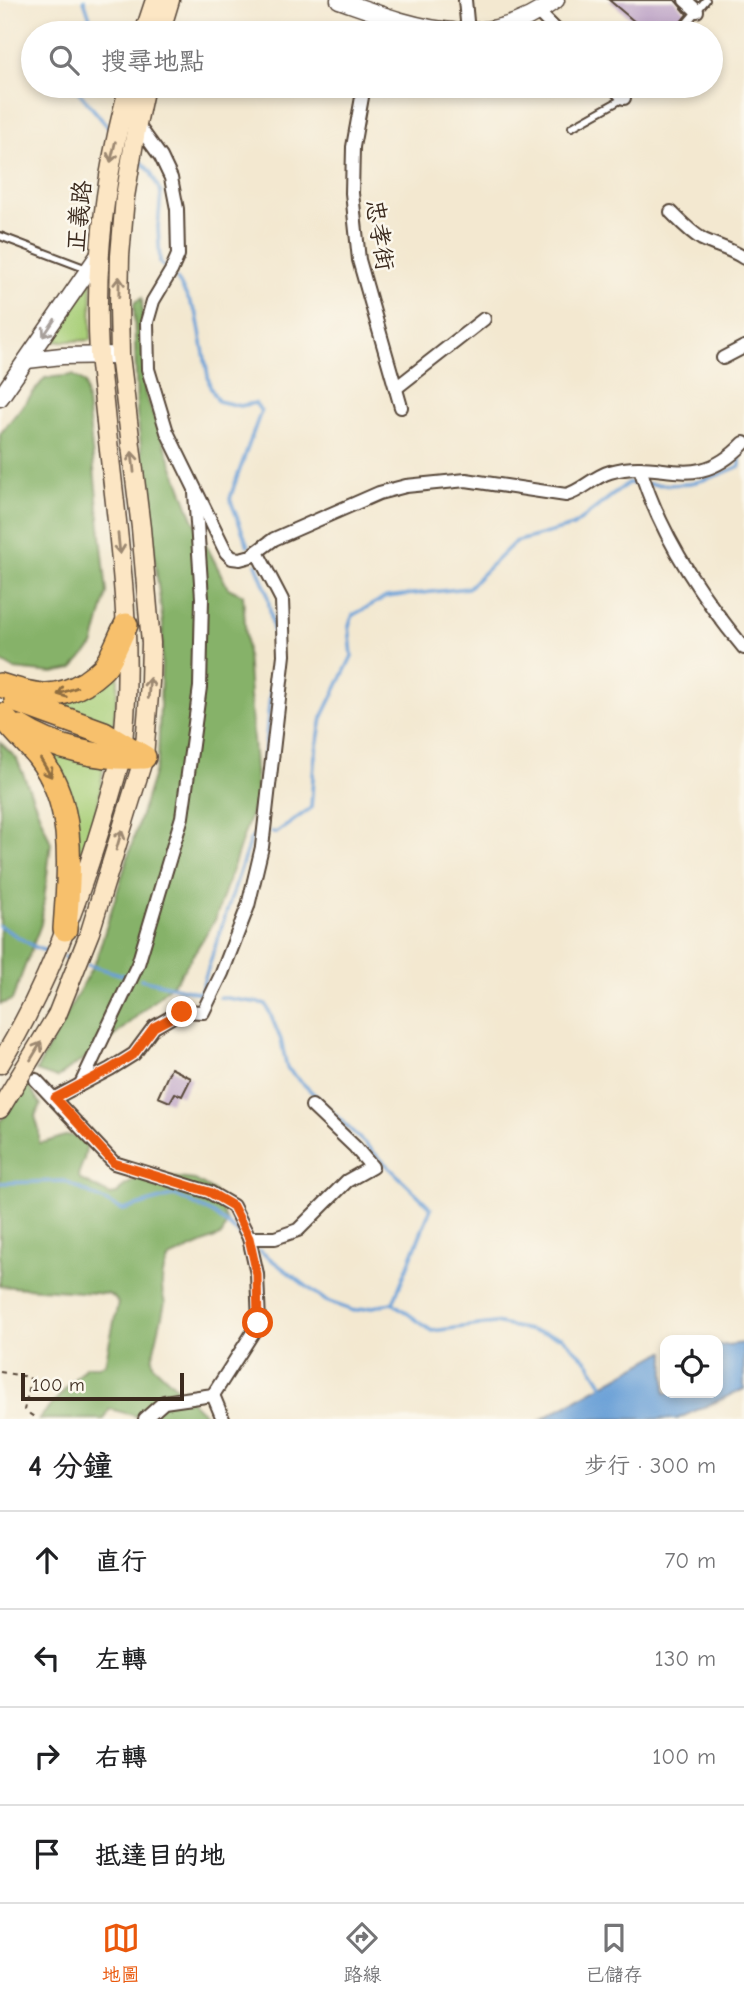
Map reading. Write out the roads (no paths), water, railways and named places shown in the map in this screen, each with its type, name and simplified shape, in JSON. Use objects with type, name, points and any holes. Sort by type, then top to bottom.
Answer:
[{"type":"highway","points":[[0,685],[33,695],[57,695],[73,690],[105,666],[126,625]]},
{"type":"highway","points":[[0,690],[10,699],[104,733],[129,753]]},
{"type":"highway","points":[[1,714],[37,738],[57,745],[129,753]]},
{"type":"highway","points":[[1,714],[39,757],[55,783],[65,814],[69,843],[65,929]]},
{"type":"main road","points":[[148,21],[155,0]]},
{"type":"main road","points":[[164,21],[170,0]]},
{"type":"main road","name":"正義路","points":[[126,98],[108,176],[94,263],[99,354],[126,625],[129,753]]},
{"type":"main road","name":"正義路","points":[[129,753],[150,682],[151,643],[120,355],[120,256],[125,197],[142,98]]},
{"type":"main road","points":[[0,1064],[37,996],[65,929],[129,753]]},
{"type":"main road","points":[[0,1109],[57,1015],[90,932],[129,753]]},
{"type":"street","points":[[338,0],[408,21]]},
{"type":"street","points":[[465,0],[467,21]]},
{"type":"street","points":[[519,21],[556,0]]},
{"type":"street","points":[[685,0],[697,11]]},
{"type":"street","points":[[538,12],[547,21]]},
{"type":"street","points":[[375,21],[377,13]]},
{"type":"street","name":"忠孝街","points":[[362,98],[353,147],[352,193],[359,260],[401,407]]},
{"type":"street","points":[[137,124],[161,157],[171,178],[177,209],[177,255],[153,301],[147,322],[148,369],[167,432],[226,552],[232,558],[251,556],[274,539],[379,494],[406,486],[466,480],[566,495],[577,492],[598,477],[611,472],[690,473],[729,458],[741,445]]},
{"type":"street","points":[[671,212],[705,241],[735,251],[744,258]]},
{"type":"street","points":[[0,398],[94,263]]},
{"type":"street","points":[[396,388],[484,319]]},
{"type":"street","points":[[723,358],[744,347]]},
{"type":"street","points":[[27,360],[99,354],[120,355]]},
{"type":"street","points":[[641,472],[647,492],[692,578],[714,612],[744,648]]},
{"type":"street","points":[[81,1084],[138,964],[182,817],[200,687],[202,598],[194,485]]},
{"type":"street","points":[[55,1098],[134,1054],[154,1027],[182,1012],[204,1012],[247,906],[262,847],[284,655],[282,600],[257,552]]},
{"type":"street","points":[[0,1034],[7,1046]]},
{"type":"street","points":[[36,1080],[114,1163],[209,1192],[233,1206],[249,1238],[257,1274],[258,1323],[213,1395],[164,1402],[145,1419]]},
{"type":"street","points":[[249,1238],[275,1238],[298,1230],[347,1181],[372,1167],[355,1147],[312,1107]]},
{"type":"street","points":[[213,1395],[223,1419]]},
{"type":"lane","points":[[688,21],[706,0]]},
{"type":"lane","points":[[572,127],[624,98]]},
{"type":"lane","points":[[0,236],[94,263]]},
{"type":"water","points":[[744,1343],[744,1389],[677,1419],[542,1419],[660,1353],[660,1398],[723,1398],[723,1345]]},
{"type":"waterway","points":[[84,0],[91,21]]},
{"type":"waterway","points":[[84,98],[109,128]]},
{"type":"waterway","points":[[140,161],[150,171],[161,193],[158,227],[160,263],[163,266]]},
{"type":"waterway","points":[[177,279],[197,315],[210,387],[218,401],[240,406],[255,403],[261,411],[230,499],[248,546]]},
{"type":"waterway","points":[[648,484],[685,484],[716,476],[740,466],[740,450]]},
{"type":"waterway","points":[[272,832],[276,833],[311,808],[314,762],[322,718],[352,656],[349,625],[353,615],[386,597],[468,588],[515,542],[573,526],[628,483],[641,484]]},
{"type":"waterway","points":[[256,564],[267,592],[275,642],[257,832]]},
{"type":"waterway","points":[[202,994],[200,993],[250,840],[258,830]]},
{"type":"waterway","points":[[0,926],[46,951]]},
{"type":"waterway","points":[[64,957],[69,959]]},
{"type":"waterway","points":[[88,965],[123,975]]},
{"type":"waterway","points":[[141,979],[200,993]]},
{"type":"waterway","points":[[220,997],[266,1004],[281,1040],[287,1068],[431,1208],[393,1303],[432,1331],[495,1323],[562,1337],[588,1362],[604,1387]]},
{"type":"waterway","points":[[0,1183],[64,1181],[123,1210],[175,1195],[214,1214],[241,1235]]},
{"type":"waterway","points":[[260,1251],[326,1301],[354,1311],[392,1303]]},
{"type":"tunnel","points":[[7,1046],[36,1080]]}]
